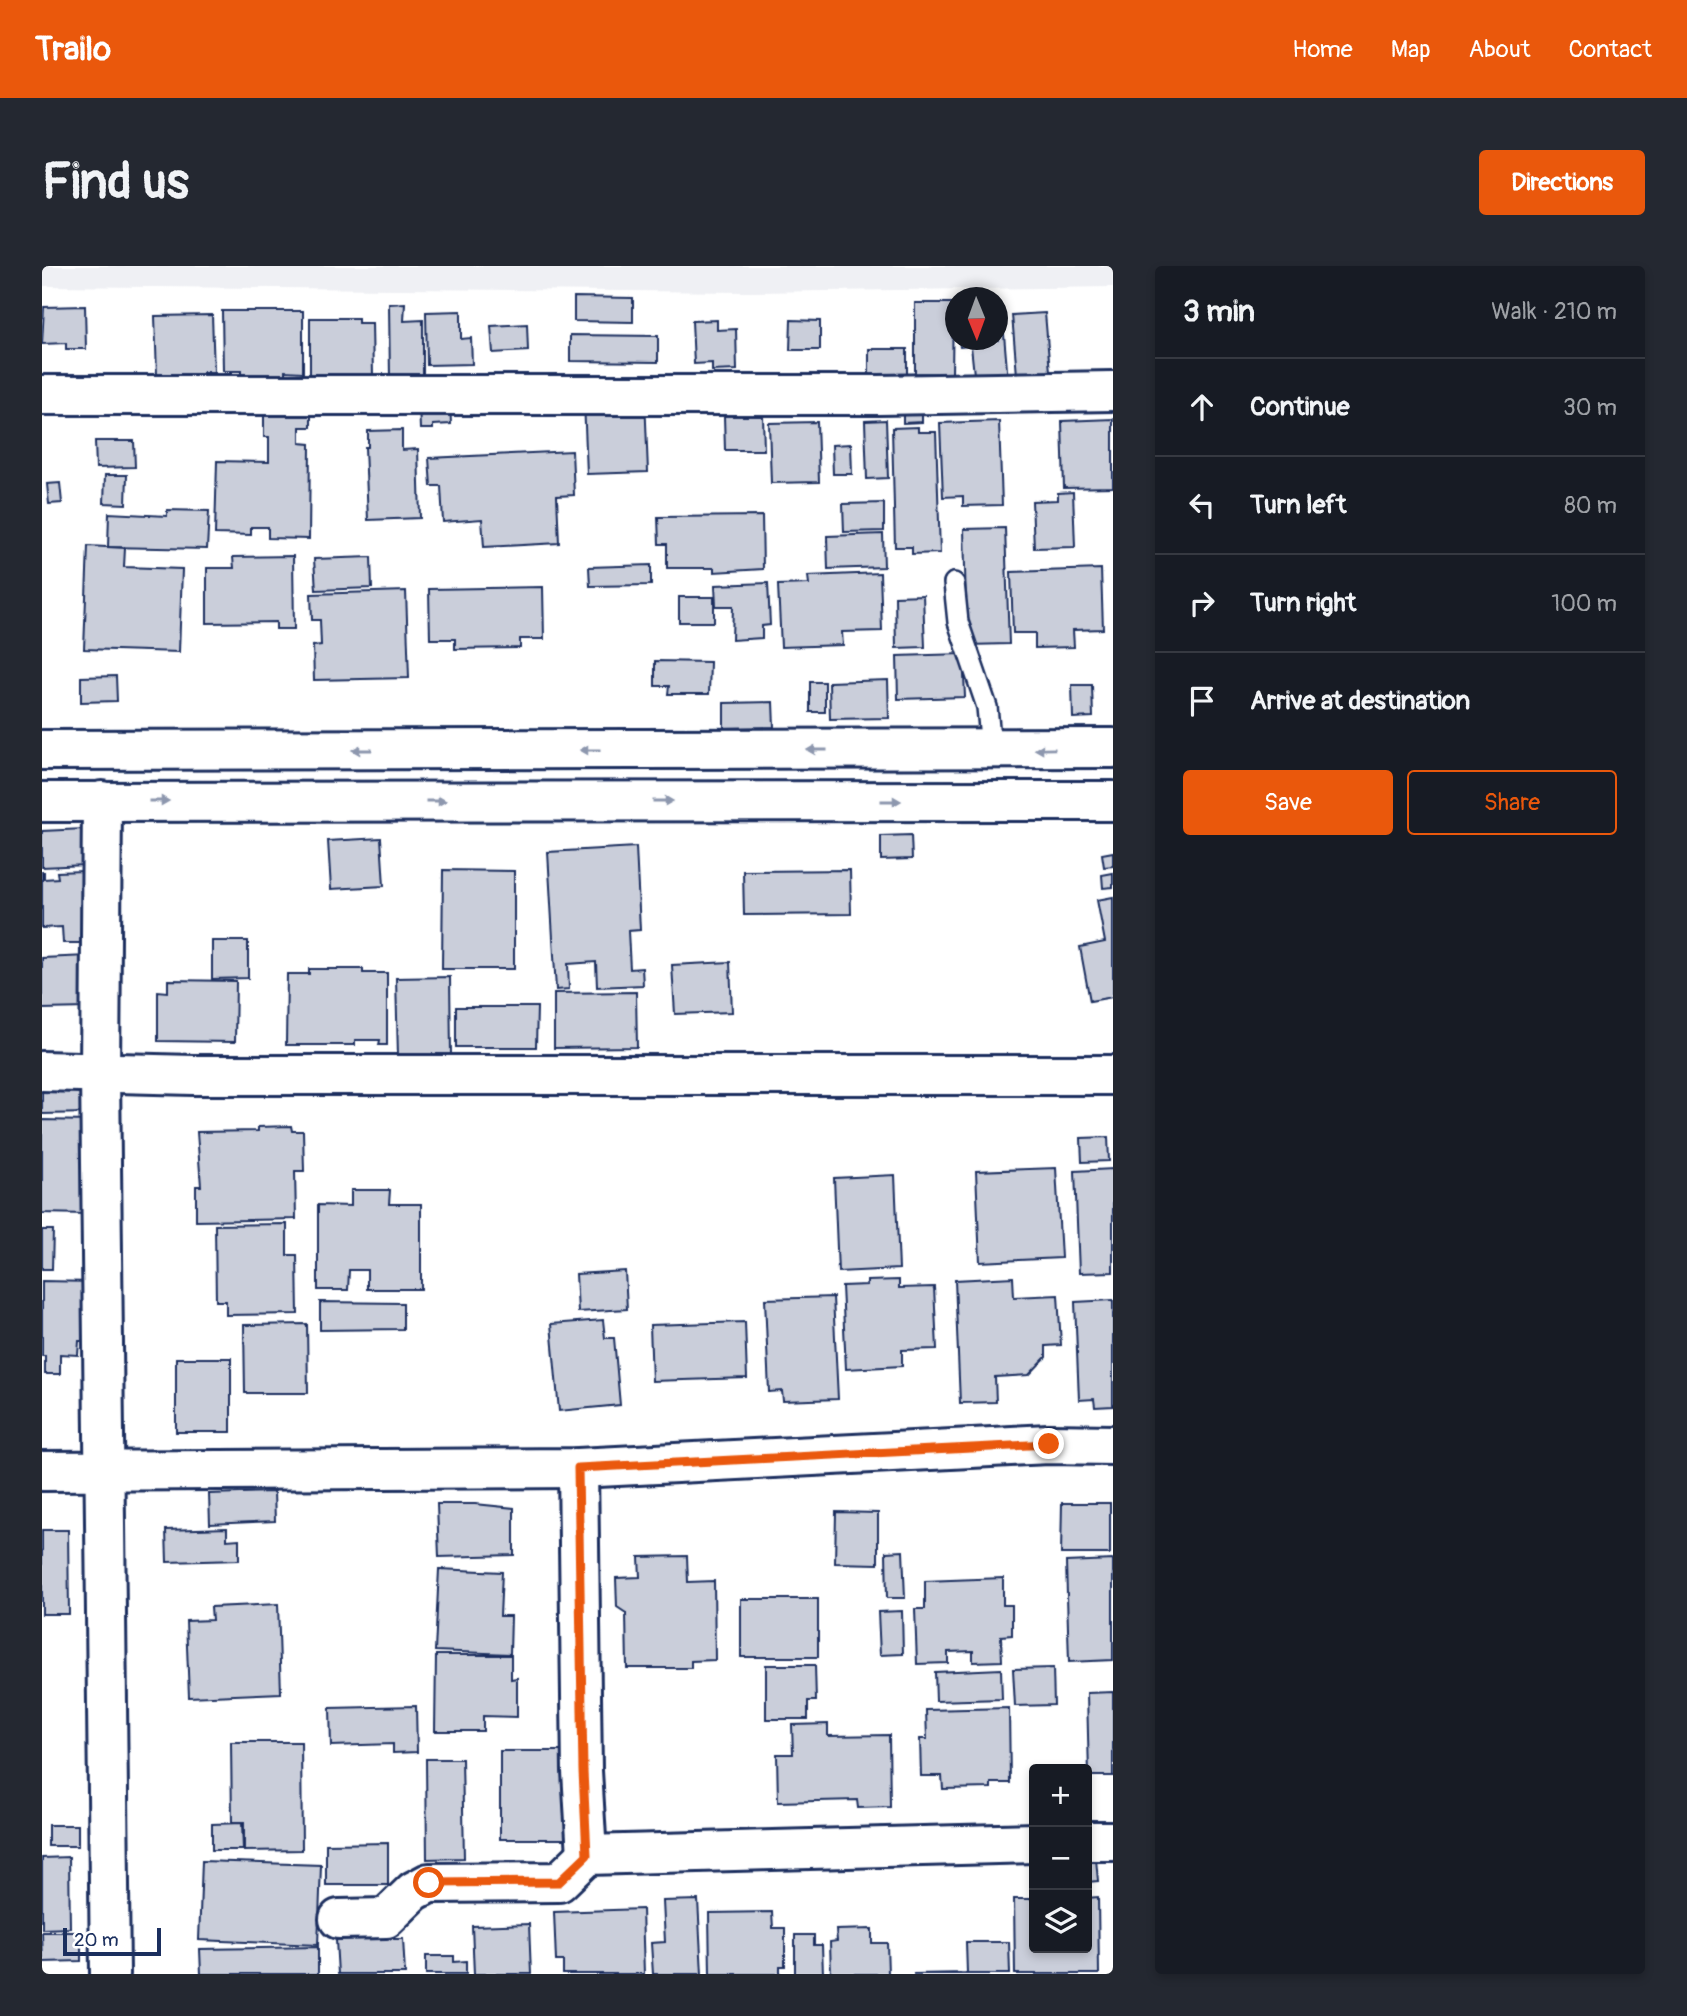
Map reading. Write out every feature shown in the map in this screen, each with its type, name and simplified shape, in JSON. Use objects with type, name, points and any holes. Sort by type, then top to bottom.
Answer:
[{"type":"street","points":[[42,395],[879,395],[1113,391]]},
{"type":"street","points":[[42,750],[1113,748]]},
{"type":"street","points":[[42,802],[1113,801]]},
{"type":"street","points":[[102,802],[100,1073],[110,1974]]},
{"type":"street","points":[[42,1071],[193,1075],[1113,1075]]},
{"type":"street","points":[[42,1471],[578,1468],[1049,1444],[1113,1445]]},
{"type":"street","points":[[578,1468],[582,1757],[587,1855]]},
{"type":"street","points":[[1092,1841],[1113,1841]]},
{"type":"street","points":[[339,1919],[386,1918],[414,1891],[429,1883],[559,1882],[587,1855],[1029,1843]]},
{"type":"lane","points":[[954,583],[958,622],[987,707],[991,749]]},
{"type":"shaded area","points":[[42,266],[1113,266],[1113,287],[945,287],[945,289],[748,292],[42,286]]},
{"type":"building","points":[[574,297],[633,298],[633,322],[574,321]]},
{"type":"building","points":[[405,303],[404,321],[423,320],[423,378],[390,378],[389,304]]},
{"type":"building","points":[[915,303],[945,303],[945,350],[952,350],[952,374],[915,373]]},
{"type":"building","points":[[85,306],[86,349],[66,349],[66,343],[42,344],[44,307]]},
{"type":"building","points":[[222,311],[303,311],[303,372],[285,371],[285,377],[241,377],[241,371],[223,371]]},
{"type":"building","points":[[461,311],[461,339],[471,338],[472,364],[427,365],[426,312]]},
{"type":"building","points":[[1045,313],[1050,372],[1017,375],[1012,315]]},
{"type":"building","points":[[212,315],[214,372],[203,372],[203,375],[157,376],[155,316]]},
{"type":"building","points":[[310,318],[358,318],[358,323],[372,323],[373,377],[310,377]]},
{"type":"building","points":[[717,320],[717,330],[736,329],[737,370],[712,371],[712,363],[694,364],[692,321]]},
{"type":"building","points":[[791,320],[820,321],[820,350],[790,350]]},
{"type":"building","points":[[527,324],[528,351],[493,353],[491,326]]},
{"type":"building","points":[[570,335],[658,336],[658,362],[570,361]]},
{"type":"building","points":[[869,349],[907,349],[907,385],[869,386]]},
{"type":"building","points":[[971,350],[1005,350],[1008,381],[975,384]]},
{"type":"building","points":[[645,398],[648,472],[587,474],[584,401]]},
{"type":"building","points":[[450,401],[451,424],[420,429],[419,402]]},
{"type":"building","points":[[264,403],[311,404],[311,427],[300,427],[300,443],[310,444],[309,539],[268,538],[268,527],[251,527],[251,535],[215,534],[217,461],[269,462],[269,437],[264,437]]},
{"type":"building","points":[[922,411],[922,422],[903,423],[903,412]]},
{"type":"building","points":[[724,416],[763,416],[764,450],[725,450]]},
{"type":"building","points":[[1113,419],[1113,487],[1064,488],[1062,421]]},
{"type":"building","points":[[886,420],[888,478],[867,479],[865,421]]},
{"type":"building","points":[[999,421],[1002,505],[963,506],[963,496],[943,497],[940,423]]},
{"type":"building","points":[[817,422],[819,482],[771,483],[769,423]]},
{"type":"building","points":[[918,427],[918,432],[936,432],[940,553],[912,554],[912,547],[895,547],[892,428]]},
{"type":"building","points":[[402,430],[402,450],[418,449],[420,518],[368,520],[365,447],[368,447],[368,431]]},
{"type":"building","points":[[95,441],[134,441],[135,467],[96,468]]},
{"type":"building","points":[[851,444],[852,474],[833,474],[832,445]]},
{"type":"building","points":[[572,451],[574,495],[557,496],[559,543],[484,547],[482,519],[443,522],[441,486],[431,486],[429,458]]},
{"type":"building","points":[[105,475],[127,475],[126,504],[104,503]]},
{"type":"building","points":[[60,483],[62,503],[49,504],[47,484]]},
{"type":"building","points":[[1073,492],[1075,547],[1034,548],[1032,501],[1058,500],[1058,493]]},
{"type":"building","points":[[884,503],[884,531],[844,532],[843,504]]},
{"type":"building","points":[[167,510],[209,511],[207,549],[108,547],[109,513],[167,516]]},
{"type":"building","points":[[762,516],[763,569],[714,572],[714,568],[667,568],[667,544],[659,544],[658,517]]},
{"type":"building","points":[[1005,528],[1009,644],[967,645],[964,529]]},
{"type":"building","points":[[883,534],[884,567],[828,569],[827,536]]},
{"type":"building","points":[[88,546],[125,548],[124,567],[182,569],[179,652],[84,649]]},
{"type":"building","points":[[293,556],[294,629],[276,629],[276,622],[207,623],[207,568],[234,568],[233,557]]},
{"type":"building","points":[[371,557],[372,588],[316,590],[314,559]]},
{"type":"building","points":[[651,565],[651,585],[590,586],[589,567]]},
{"type":"building","points":[[1101,569],[1103,629],[1073,630],[1074,647],[1035,648],[1035,633],[1013,633],[1011,572]]},
{"type":"building","points":[[880,573],[882,631],[842,632],[843,645],[781,647],[778,585],[809,584],[808,576]]},
{"type":"building","points":[[768,583],[770,625],[762,626],[762,638],[732,640],[733,606],[716,606],[715,585]]},
{"type":"building","points":[[543,587],[544,639],[520,639],[520,648],[455,649],[455,639],[430,639],[429,589]]},
{"type":"building","points":[[406,591],[409,678],[314,680],[313,646],[321,645],[320,620],[312,620],[311,594]]},
{"type":"building","points":[[923,595],[925,647],[896,648],[895,596]]},
{"type":"building","points":[[679,597],[714,597],[714,622],[679,622]]},
{"type":"building","points":[[963,654],[965,697],[898,699],[897,656]]},
{"type":"building","points":[[655,661],[710,662],[709,694],[668,694],[669,686],[655,686]]},
{"type":"building","points":[[116,676],[117,701],[81,702],[81,677]]},
{"type":"building","points":[[888,680],[889,718],[830,719],[829,682]]},
{"type":"building","points":[[810,682],[825,682],[825,712],[810,712]]},
{"type":"building","points":[[1072,685],[1092,685],[1093,717],[1073,718]]},
{"type":"building","points":[[773,702],[774,727],[724,728],[724,703]]},
{"type":"building","points":[[84,829],[86,865],[42,867],[42,831]]},
{"type":"building","points":[[911,835],[912,859],[881,860],[881,836]]},
{"type":"building","points":[[381,838],[384,886],[331,889],[328,841]]},
{"type":"building","points":[[636,847],[640,930],[628,931],[630,969],[642,968],[643,985],[597,987],[596,962],[568,964],[569,989],[556,990],[548,852]]},
{"type":"building","points":[[1113,852],[1113,866],[1104,867],[1102,854]]},
{"type":"building","points":[[443,870],[514,871],[514,969],[442,969]]},
{"type":"building","points":[[850,870],[851,914],[744,915],[743,871]]},
{"type":"building","points":[[83,871],[86,943],[63,943],[62,927],[42,928],[42,872],[44,879],[58,878],[57,872]]},
{"type":"building","points":[[1113,873],[1113,887],[1103,888],[1102,875]]},
{"type":"building","points":[[1113,897],[1113,997],[1090,1001],[1080,947],[1105,942],[1097,900]]},
{"type":"building","points":[[212,941],[248,941],[248,978],[212,979]]},
{"type":"building","points":[[88,956],[88,1008],[42,1009],[42,958]]},
{"type":"building","points":[[730,962],[732,1012],[675,1014],[672,965]]},
{"type":"building","points":[[309,969],[363,969],[363,973],[387,973],[387,1045],[379,1045],[380,1040],[355,1040],[355,1045],[286,1045],[287,974],[309,974]]},
{"type":"building","points":[[450,977],[451,1055],[398,1056],[396,978]]},
{"type":"building","points":[[168,980],[236,981],[235,1042],[158,1041],[158,991],[168,992]]},
{"type":"building","points":[[636,992],[637,1047],[554,1048],[554,993]]},
{"type":"building","points":[[456,1007],[537,1007],[536,1047],[456,1047]]},
{"type":"building","points":[[42,1078],[90,1078],[90,1113],[42,1114]]},
{"type":"building","points":[[42,1120],[89,1121],[86,1214],[42,1213]]},
{"type":"building","points":[[291,1126],[292,1131],[303,1131],[304,1171],[295,1171],[296,1219],[196,1221],[196,1186],[201,1186],[197,1132],[258,1131],[258,1127]]},
{"type":"building","points":[[1108,1137],[1109,1161],[1082,1162],[1081,1138]]},
{"type":"building","points":[[1056,1168],[1061,1258],[980,1262],[976,1171]]},
{"type":"building","points":[[1113,1169],[1113,1272],[1079,1273],[1075,1171]]},
{"type":"building","points":[[895,1175],[899,1269],[838,1272],[834,1178]]},
{"type":"building","points":[[351,1190],[390,1190],[389,1204],[421,1204],[421,1289],[367,1289],[367,1270],[349,1270],[348,1290],[318,1290],[318,1205],[351,1206]]},
{"type":"building","points":[[287,1224],[287,1255],[297,1255],[298,1314],[226,1315],[226,1301],[216,1301],[215,1225]]},
{"type":"building","points":[[42,1230],[53,1230],[52,1269],[42,1269]]},
{"type":"building","points":[[625,1271],[627,1309],[578,1312],[576,1274]]},
{"type":"building","points":[[1013,1277],[1014,1297],[1058,1295],[1061,1345],[1046,1346],[1046,1357],[1029,1375],[995,1377],[996,1402],[960,1403],[955,1280]]},
{"type":"building","points":[[899,1280],[899,1288],[934,1287],[937,1349],[902,1350],[902,1366],[846,1369],[842,1286],[867,1285],[867,1281]]},
{"type":"building","points":[[42,1281],[94,1282],[93,1341],[79,1341],[78,1355],[60,1354],[60,1374],[45,1374],[45,1356],[42,1356]]},
{"type":"building","points":[[833,1297],[838,1399],[783,1401],[782,1391],[769,1392],[765,1299]]},
{"type":"building","points":[[1113,1300],[1113,1406],[1095,1407],[1094,1399],[1079,1400],[1075,1302]]},
{"type":"building","points":[[320,1302],[403,1303],[403,1329],[320,1330]]},
{"type":"building","points":[[603,1320],[605,1338],[614,1338],[620,1405],[559,1411],[551,1324]]},
{"type":"building","points":[[745,1322],[747,1378],[652,1381],[650,1325]]},
{"type":"building","points":[[307,1324],[308,1393],[245,1393],[244,1325]]},
{"type":"building","points":[[176,1358],[231,1358],[231,1432],[176,1432]]},
{"type":"building","points":[[274,1492],[275,1521],[210,1524],[209,1494]]},
{"type":"building","points":[[1062,1503],[1110,1503],[1110,1554],[1061,1554]]},
{"type":"building","points":[[437,1504],[514,1508],[514,1555],[439,1557]]},
{"type":"building","points":[[836,1512],[878,1513],[878,1564],[835,1563]]},
{"type":"building","points":[[227,1528],[227,1540],[239,1539],[239,1560],[167,1562],[166,1530]]},
{"type":"building","points":[[42,1530],[68,1530],[69,1614],[42,1614]]},
{"type":"building","points":[[903,1551],[905,1598],[887,1598],[886,1552]]},
{"type":"building","points":[[687,1556],[688,1582],[714,1581],[715,1660],[691,1661],[691,1668],[627,1668],[626,1613],[617,1607],[616,1578],[640,1577],[639,1557]]},
{"type":"building","points":[[1113,1560],[1113,1660],[1069,1662],[1066,1562]]},
{"type":"building","points":[[439,1569],[502,1572],[500,1616],[511,1616],[510,1654],[435,1651]]},
{"type":"building","points":[[1003,1578],[1003,1605],[1012,1605],[1012,1635],[1001,1636],[1002,1661],[973,1662],[973,1651],[948,1652],[948,1663],[917,1664],[915,1609],[925,1609],[925,1581]]},
{"type":"building","points":[[741,1599],[818,1599],[818,1657],[741,1657]]},
{"type":"building","points":[[278,1604],[281,1693],[189,1697],[186,1621],[212,1620],[211,1607]]},
{"type":"building","points":[[902,1611],[903,1654],[880,1655],[878,1612]]},
{"type":"building","points":[[436,1655],[511,1655],[511,1679],[517,1678],[517,1717],[483,1716],[483,1731],[435,1731]]},
{"type":"building","points":[[766,1665],[815,1665],[816,1701],[808,1701],[808,1719],[766,1719]]},
{"type":"building","points":[[1053,1668],[1054,1705],[1015,1706],[1013,1669]]},
{"type":"building","points":[[1001,1669],[1002,1699],[936,1701],[935,1672]]},
{"type":"building","points":[[1113,1692],[1113,1776],[1092,1776],[1092,1764],[1089,1764],[1087,1693]]},
{"type":"building","points":[[416,1706],[417,1752],[393,1753],[393,1744],[331,1746],[330,1708]]},
{"type":"building","points":[[1009,1708],[1010,1783],[991,1783],[991,1788],[943,1789],[942,1776],[921,1776],[920,1739],[927,1739],[926,1710]]},
{"type":"building","points":[[828,1724],[828,1736],[889,1735],[890,1807],[858,1808],[857,1800],[778,1802],[777,1754],[793,1754],[792,1725]]},
{"type":"building","points":[[231,1742],[301,1742],[302,1850],[244,1851],[244,1822],[232,1822]]},
{"type":"building","points":[[500,1751],[569,1751],[569,1839],[500,1839]]},
{"type":"building","points":[[426,1759],[462,1759],[464,1858],[427,1859]]},
{"type":"building","points":[[242,1823],[243,1850],[212,1850],[212,1824]]},
{"type":"building","points":[[48,1825],[78,1825],[78,1846],[48,1846]]},
{"type":"building","points":[[388,1843],[388,1885],[326,1885],[326,1844]]},
{"type":"building","points":[[69,1857],[70,1928],[42,1929],[42,1858]]},
{"type":"building","points":[[1092,1859],[1096,1859],[1098,1881],[1092,1882]]},
{"type":"building","points":[[202,1861],[321,1865],[318,1945],[199,1940]]},
{"type":"building","points":[[1098,1897],[1099,1974],[1015,1974],[1014,1899],[1029,1899],[1029,1953],[1092,1953],[1092,1898]]},
{"type":"building","points":[[698,1900],[702,1974],[653,1974],[651,1943],[665,1942],[663,1901]]},
{"type":"building","points":[[642,1909],[644,1974],[563,1974],[563,1961],[556,1961],[554,1912]]},
{"type":"building","points":[[772,1912],[773,1928],[785,1928],[785,1966],[780,1966],[780,1974],[710,1974],[709,1913]]},
{"type":"building","points":[[529,1924],[531,1974],[474,1974],[472,1926]]},
{"type":"building","points":[[394,1929],[394,1939],[403,1939],[405,1974],[338,1974],[336,1940],[367,1938],[367,1930]]},
{"type":"building","points":[[872,1929],[872,1943],[887,1943],[888,1974],[831,1974],[830,1942],[837,1941],[836,1930]]},
{"type":"building","points":[[42,1932],[81,1932],[81,1961],[43,1962]]},
{"type":"building","points":[[795,1935],[814,1935],[814,1945],[822,1945],[823,1974],[795,1974]]},
{"type":"building","points":[[966,1942],[1009,1942],[1010,1974],[913,1974],[967,1973]]},
{"type":"building","points":[[318,1947],[318,1974],[201,1974],[200,1949]]},
{"type":"building","points":[[426,1956],[454,1956],[454,1962],[466,1961],[466,1974],[426,1974]]},
{"type":"route","points":[[429,1883],[559,1882],[587,1855],[578,1468],[1049,1444]]}]
